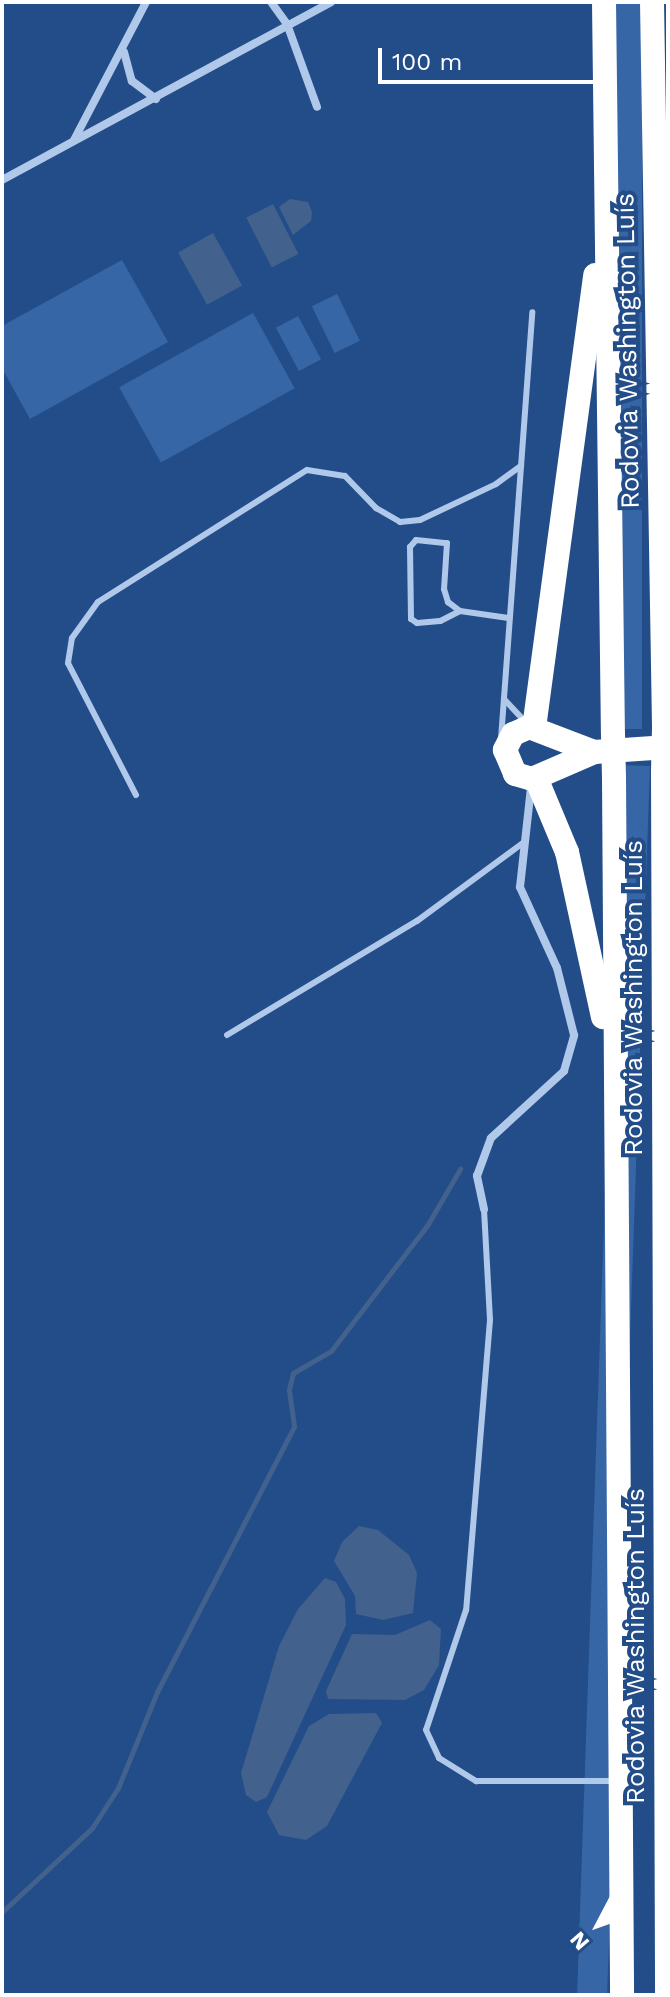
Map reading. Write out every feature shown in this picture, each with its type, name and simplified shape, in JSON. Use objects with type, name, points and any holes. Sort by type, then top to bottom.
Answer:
[{"type":"highway","name":"Rodovia Washington Luís","points":[[604,2],[614,778],[613,1184],[622,1995]]},
{"type":"highway","name":"Rodovia Washington Luís","points":[[652,2],[653,210],[666,737],[663,772],[667,1995]]},
{"type":"highway","points":[[533,728],[606,197]]},
{"type":"highway","points":[[653,210],[668,333]]},
{"type":"highway","points":[[594,752],[568,746],[533,728],[513,734],[506,759],[515,774],[534,778],[594,752],[666,737]]},
{"type":"highway","points":[[534,778],[567,852],[602,1011],[613,1184]]},
{"type":"highway","points":[[664,1441],[668,1404]]},
{"type":"street","points":[[73,141],[124,52],[146,2]]},
{"type":"street","points":[[271,2],[287,24],[317,107]]},
{"type":"street","points":[[2,180],[157,100],[287,24],[331,2]]},
{"type":"street","points":[[124,52],[132,81],[157,100]]},
{"type":"street","points":[[484,1209],[477,1176],[491,1138],[564,1071],[574,1035],[557,968],[520,887],[534,778]]},
{"type":"lane","points":[[506,759],[500,729],[532,312]]},
{"type":"lane","points":[[136,795],[68,663],[72,638],[98,602],[307,470],[345,476],[376,508],[400,522],[420,520],[496,484],[521,466]]},
{"type":"lane","points":[[460,611],[444,589],[447,543],[416,540],[410,547],[411,619],[417,623],[440,621],[460,611],[508,618]]},
{"type":"lane","points":[[504,699],[533,728]]},
{"type":"lane","points":[[227,1035],[417,921],[524,842]]},
{"type":"lane","points":[[484,1209],[490,1320],[466,1610],[426,1730],[439,1758],[476,1781],[619,1781]]},
{"type":"shaded area","points":[[614,2],[642,2],[642,729],[614,729]]},
{"type":"shaded area","points":[[290,199],[308,202],[312,212],[311,221],[293,235],[279,207]]},
{"type":"shaded area","points":[[273,204],[298,254],[272,268],[246,218]]},
{"type":"shaded area","points":[[213,233],[242,285],[207,305],[178,252]]},
{"type":"shaded area","points":[[122,260],[168,342],[30,419],[2,368],[2,326]]},
{"type":"shaded area","points":[[337,294],[360,341],[335,353],[312,306]]},
{"type":"shaded area","points":[[253,313],[295,388],[161,462],[119,387]]},
{"type":"shaded area","points":[[298,316],[321,359],[299,371],[276,328]]},
{"type":"shaded area","points":[[620,765],[650,766],[607,1995],[577,1994]]},
{"type":"shaded area","points":[[359,1526],[378,1530],[409,1555],[417,1573],[413,1613],[383,1620],[356,1614],[355,1596],[334,1561],[342,1542]]},
{"type":"shaded area","points":[[325,1578],[336,1582],[345,1599],[346,1625],[267,1797],[256,1802],[246,1795],[241,1773],[279,1646],[298,1609]]},
{"type":"shaded area","points":[[430,1620],[441,1629],[439,1665],[424,1690],[405,1700],[328,1699],[326,1691],[352,1634],[395,1635]]},
{"type":"shaded area","points":[[376,1713],[382,1723],[327,1826],[306,1840],[279,1835],[267,1812],[309,1726],[329,1714]]},
{"type":"waterway","points":[[2,1912],[92,1828],[118,1788],[157,1692],[294,1426],[289,1389],[293,1373],[331,1351],[428,1224],[460,1169]]}]
